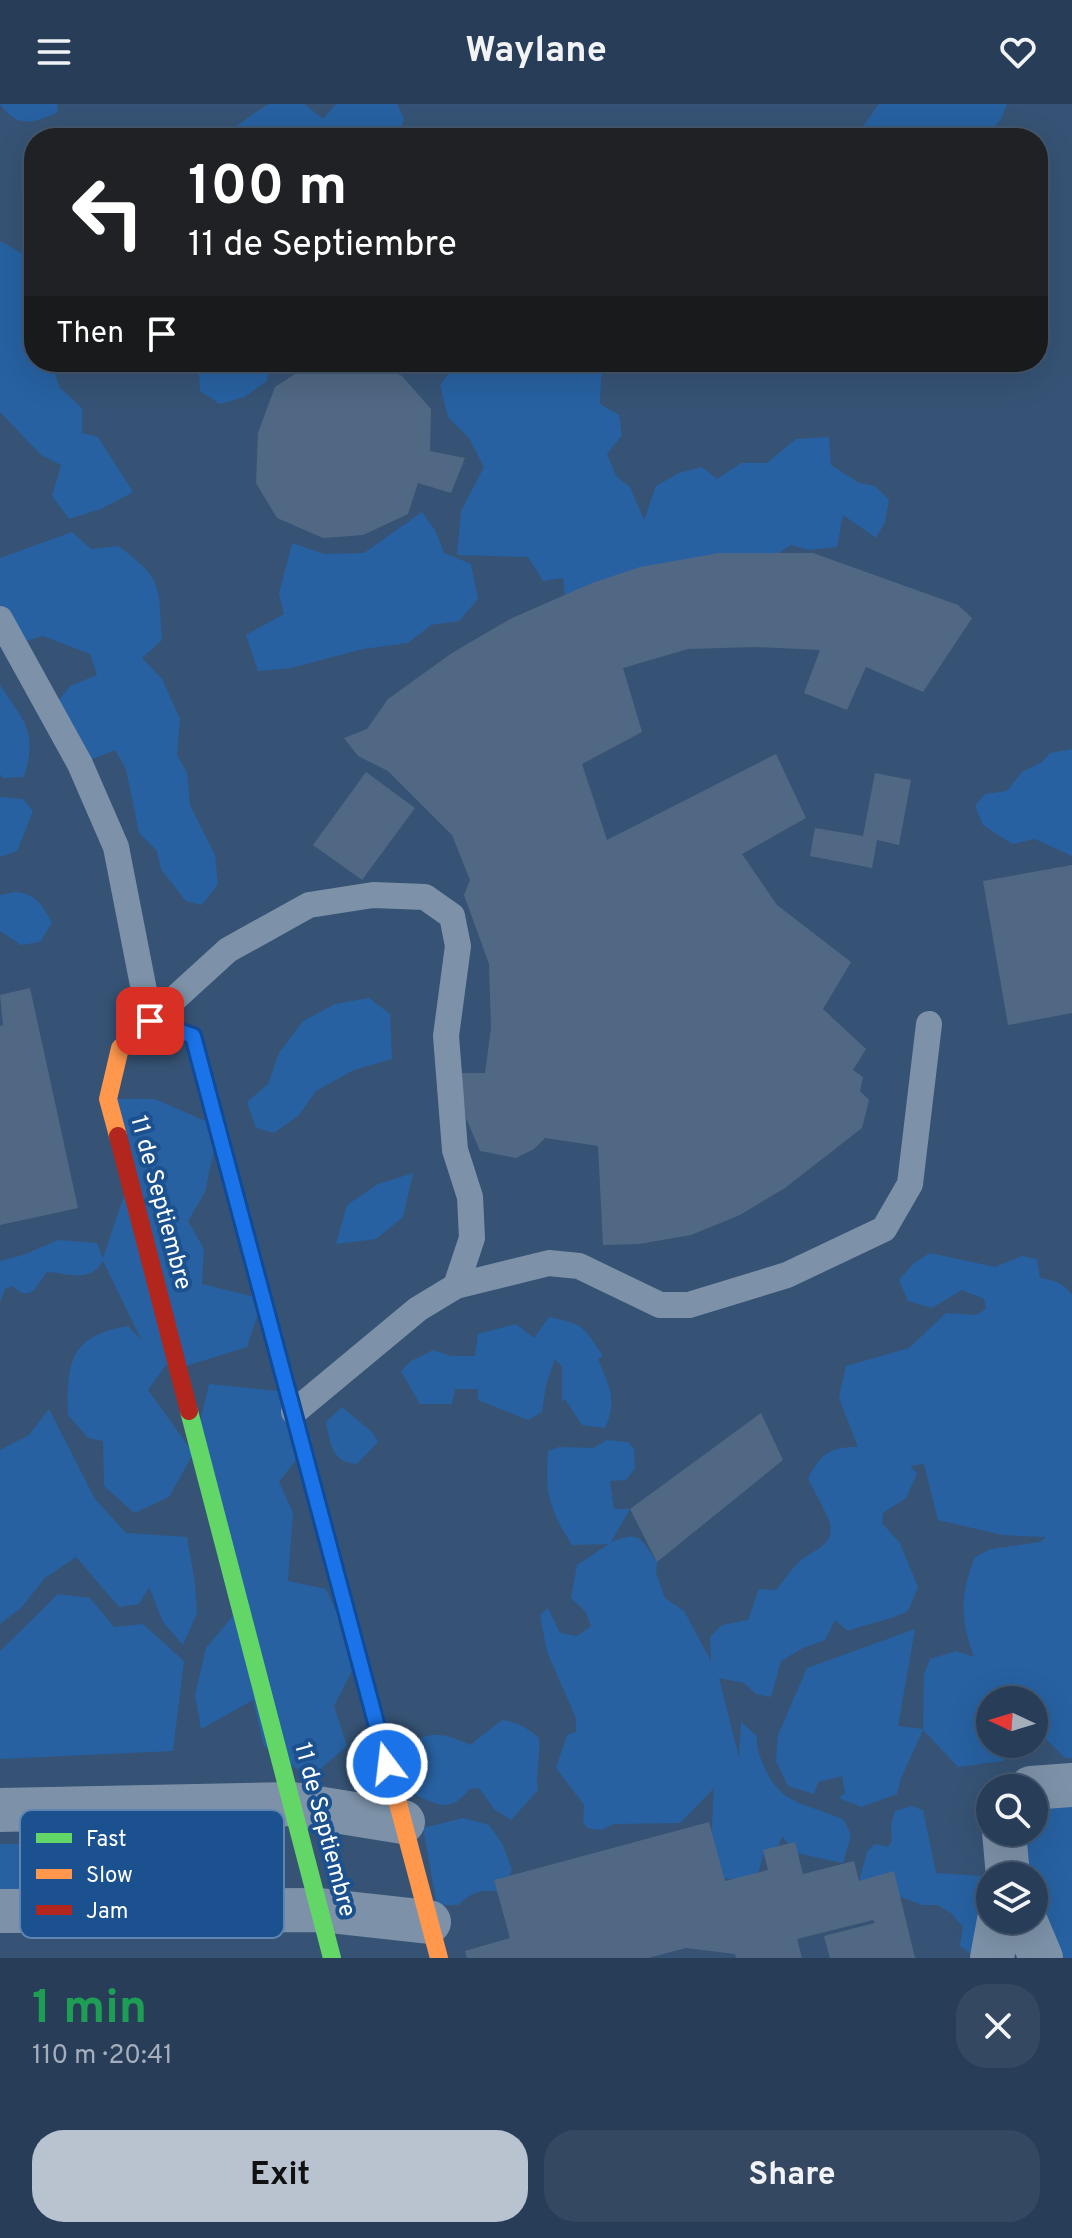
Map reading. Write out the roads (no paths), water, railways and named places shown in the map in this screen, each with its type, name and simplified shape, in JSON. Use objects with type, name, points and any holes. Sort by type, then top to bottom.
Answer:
[{"type":"street","points":[[150,1021],[193,1036],[434,1940],[320,1910],[284,1910]]},
{"type":"street","name":"11 de Septiembre","points":[[150,1021],[120,1048],[108,1099],[332,1958]]},
{"type":"street","points":[[1048,1787],[1072,1785]]},
{"type":"street","points":[[0,1810],[292,1804],[403,1822]]},
{"type":"street","points":[[0,1911],[20,1911]]},
{"type":"street","points":[[992,1958],[996,1934]]},
{"type":"street","points":[[1031,1934],[1041,1958]]},
{"type":"lane","points":[[0,619],[80,764],[116,847],[150,1021]]},
{"type":"lane","points":[[150,1021],[228,950],[309,905],[373,895],[425,897],[452,916],[458,946],[446,1036],[455,1150],[470,1197],[472,1238],[456,1286]]},
{"type":"lane","points":[[294,1412],[418,1309],[456,1286],[549,1263],[579,1266],[660,1305],[689,1305],[787,1275],[884,1229],[910,1184],[929,1024]]}]
